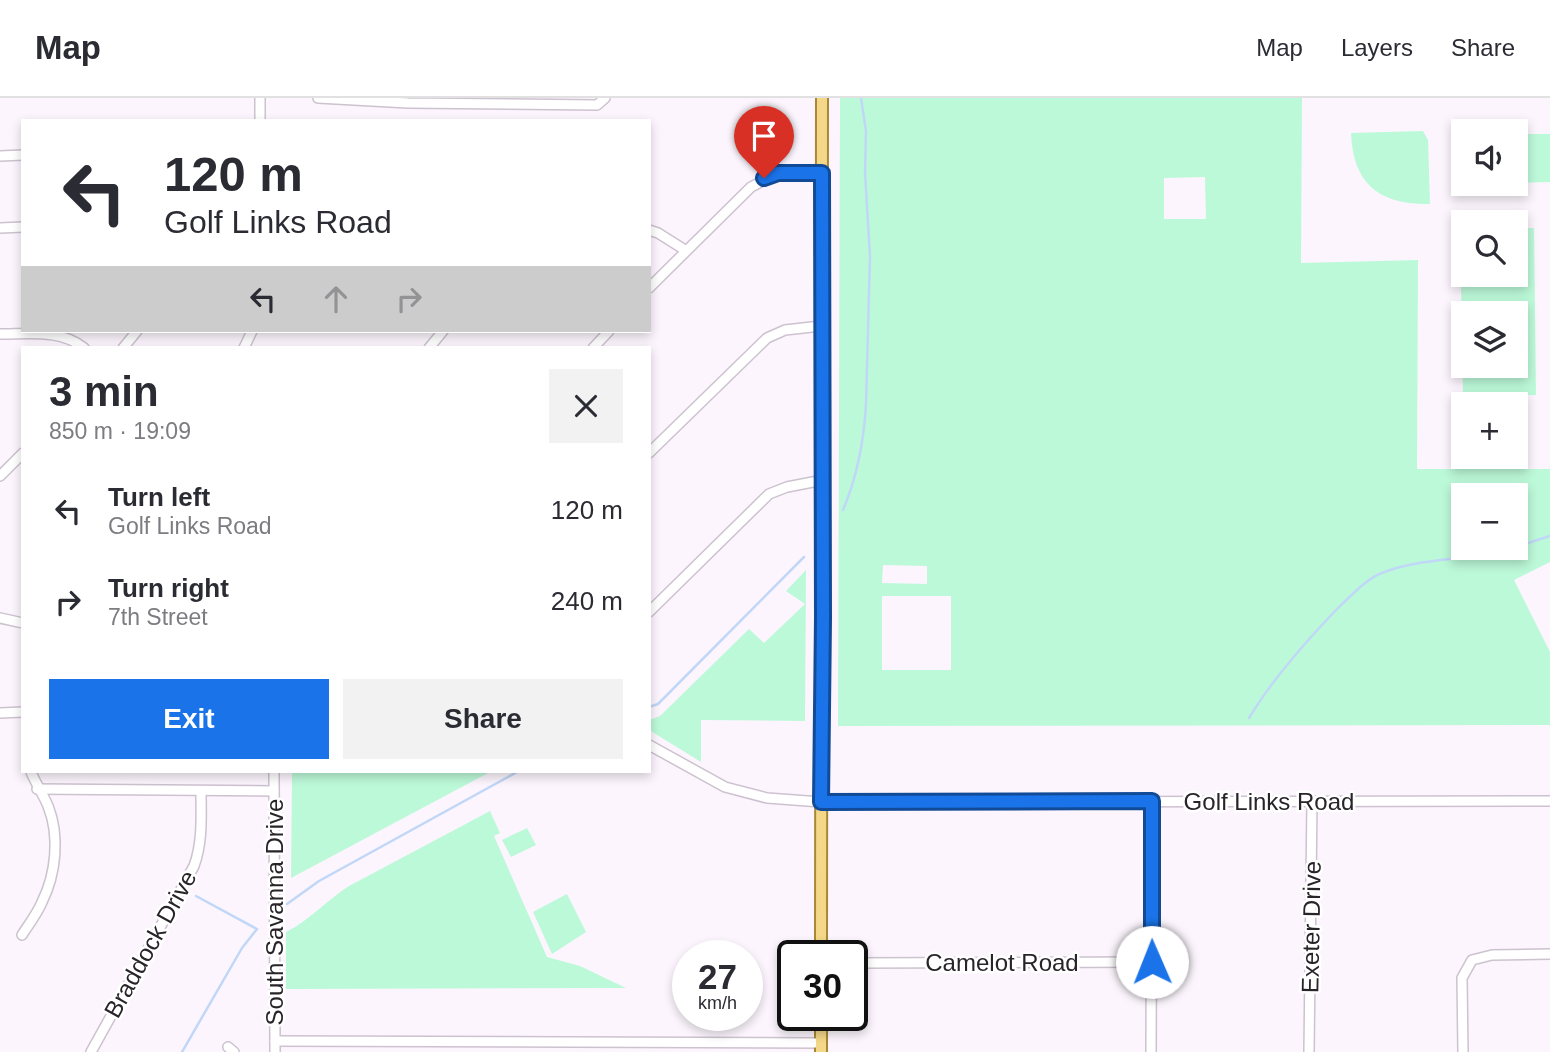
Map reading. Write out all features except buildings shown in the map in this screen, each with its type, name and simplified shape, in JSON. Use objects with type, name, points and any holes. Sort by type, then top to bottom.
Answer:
[{"type":"main road","points":[[821,940],[822,98]]},
{"type":"street","points":[[260,98],[260,119]]},
{"type":"street","points":[[318,98],[510,100],[597,105],[605,98]]},
{"type":"street","points":[[0,156],[21,155]]},
{"type":"street","points":[[651,286],[685,250],[751,187],[764,178],[778,173],[822,173]]},
{"type":"street","points":[[0,228],[21,228]]},
{"type":"street","points":[[651,231],[685,250]]},
{"type":"street","points":[[651,451],[767,338],[785,330],[821,326]]},
{"type":"street","points":[[595,346],[607,333]]},
{"type":"street","points":[[0,334],[56,335],[81,346]]},
{"type":"street","points":[[0,475],[21,455]]},
{"type":"street","points":[[651,610],[769,494],[787,486],[823,480]]},
{"type":"street","points":[[0,618],[21,623]]},
{"type":"street","points":[[0,713],[21,712]]},
{"type":"street","name":"Golf Links Road","points":[[651,746],[725,787],[767,798],[821,802],[1550,801]]},
{"type":"street","points":[[22,935],[43,902],[54,868],[54,835],[48,807],[31,773]]},
{"type":"street","name":"South Savanna Drive","points":[[274,773],[275,1052]]},
{"type":"street","points":[[37,789],[274,791]]},
{"type":"street","name":"Braddock Drive","points":[[91,1052],[194,866],[201,837],[201,791]]},
{"type":"street","points":[[1151,1052],[1152,801]]},
{"type":"street","name":"Exeter Drive","points":[[1310,1052],[1312,801]]},
{"type":"street","points":[[1463,1052],[1462,978],[1472,960],[1492,955],[1550,954]]},
{"type":"street","name":"Camelot Road","points":[[868,962],[1152,962]]},
{"type":"street","points":[[275,1041],[821,1048]]},
{"type":"green space","points":[[840,98],[1302,98],[1301,263],[1418,260],[1417,469],[1550,469],[1550,562],[1514,580],[1550,652],[1550,725],[838,726]],"holes":[[[1205,177],[1206,219],[1164,219],[1164,178]],[[883,565],[927,566],[927,584],[882,583]],[[882,596],[951,596],[951,670],[882,670]]]},
{"type":"green space","points":[[1423,131],[1428,140],[1430,204],[1396,200],[1372,188],[1357,166],[1351,133]]},
{"type":"green space","points":[[1528,134],[1550,134],[1550,182],[1528,183]]},
{"type":"green space","points":[[1528,228],[1534,228],[1536,395],[1528,395],[1528,392],[1463,392],[1463,378],[1528,378],[1528,301],[1461,301],[1461,287],[1528,287]]},
{"type":"green space","points":[[806,570],[805,721],[701,720],[701,762],[651,731],[651,719],[660,716],[749,629],[764,643],[805,604],[786,591]]},
{"type":"green space","points":[[292,773],[488,773],[291,878]]},
{"type":"green space","points":[[490,811],[500,833],[494,836],[547,957],[580,966],[626,988],[286,989],[286,932],[349,886]]},
{"type":"green space","points":[[527,828],[536,845],[511,857],[502,840]]},
{"type":"green space","points":[[567,894],[586,932],[552,954],[533,912]]},
{"type":"waterway","points":[[843,510],[859,458],[866,404],[870,256],[865,173],[866,131],[861,98]]},
{"type":"waterway","points":[[1528,543],[1550,536]]},
{"type":"waterway","points":[[651,706],[658,704],[804,557]]},
{"type":"waterway","points":[[1249,718],[1303,646],[1340,606],[1370,579],[1412,564],[1451,559]]},
{"type":"waterway","points":[[287,904],[319,881],[515,773]]},
{"type":"waterway","points":[[182,1052],[242,948],[257,929],[196,896]]},
{"type":"route","points":[[764,178],[778,173],[822,173],[821,802],[1152,801],[1152,962]]}]
